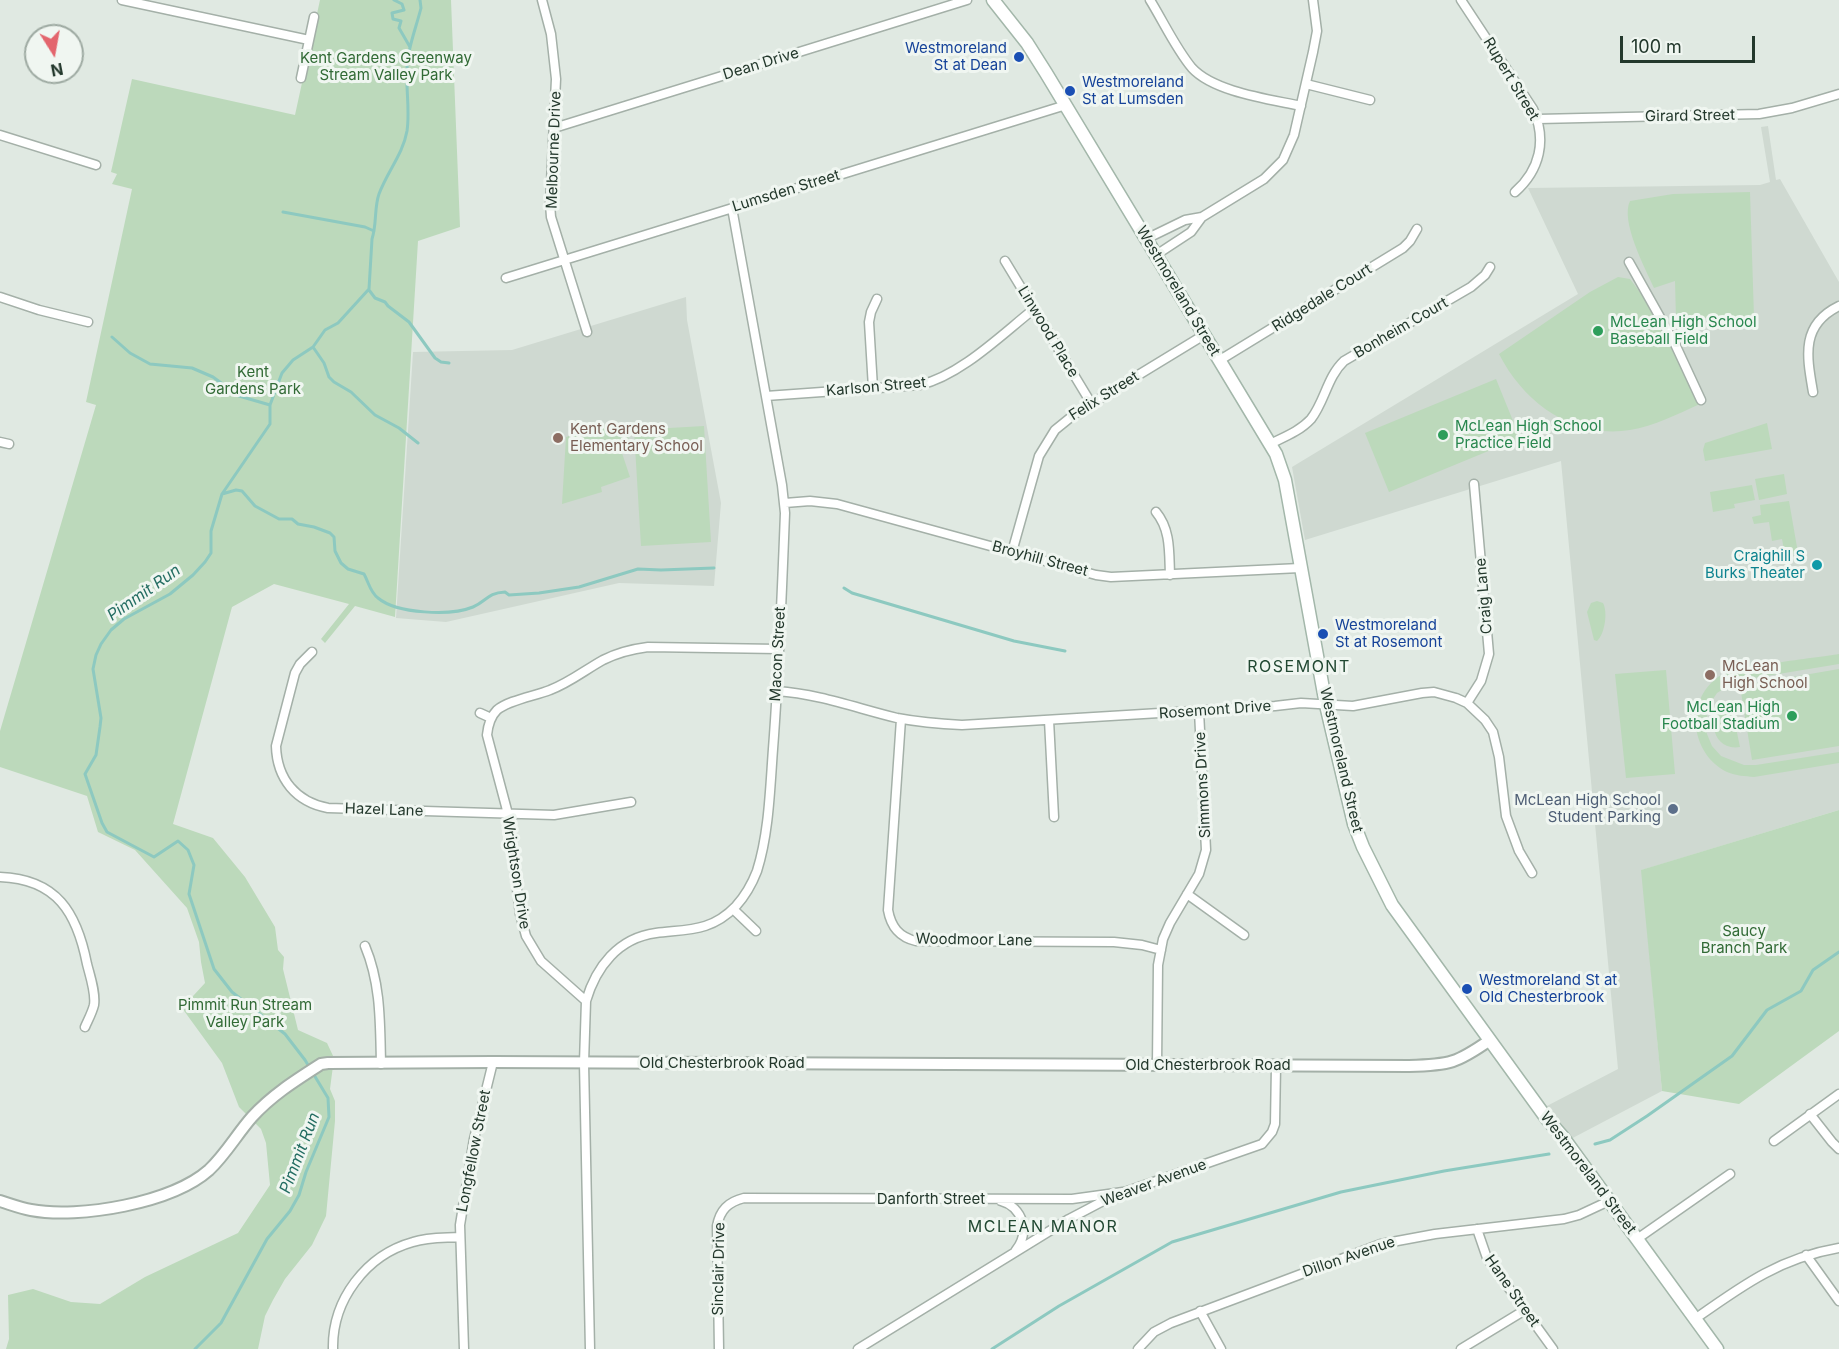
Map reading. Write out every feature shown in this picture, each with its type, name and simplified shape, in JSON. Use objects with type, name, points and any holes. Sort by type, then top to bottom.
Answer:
[{"type":"main road","name":"Westmoreland Street","points":[[993,0],[1027,44],[1066,105],[1270,444],[1285,480],[1326,705],[1354,824],[1392,905],[1717,1349]]},
{"type":"street","points":[[122,0],[309,40]]},
{"type":"street","name":"Melbourne Drive","points":[[542,0],[551,33],[556,79],[551,217],[587,332]]},
{"type":"street","name":"Dean Drive","points":[[554,128],[967,0]]},
{"type":"street","points":[[1150,0],[1189,63],[1201,76],[1221,87],[1301,106]]},
{"type":"street","points":[[1146,239],[1185,220],[1202,217],[1274,171],[1289,147],[1301,106],[1317,31],[1313,0]]},
{"type":"street","name":"Rupert Street","points":[[1461,0],[1538,119],[1541,141],[1536,165],[1531,175],[1515,192]]},
{"type":"street","points":[[301,78],[314,17]]},
{"type":"street","points":[[1306,84],[1370,99]]},
{"type":"street","name":"Girard Street","points":[[1538,119],[1759,114],[1792,108],[1839,94]]},
{"type":"street","name":"Lumsden Street","points":[[506,278],[1066,105]]},
{"type":"street","points":[[0,135],[96,165]]},
{"type":"street","name":"Macon Street","points":[[586,1001],[600,967],[609,956],[629,941],[657,933],[686,932],[699,928],[712,923],[733,909],[752,884],[759,860],[767,810],[777,691],[785,503],[732,208]]},
{"type":"street","points":[[1156,255],[1191,232],[1202,217]]},
{"type":"street","name":"Ridgedale Court","points":[[1220,360],[1402,248],[1410,241],[1417,229]]},
{"type":"street","name":"Linwood Place","points":[[1005,261],[1091,403]]},
{"type":"street","points":[[1629,262],[1675,344],[1701,400]]},
{"type":"street","name":"Bonheim Court","points":[[1270,444],[1298,430],[1312,417],[1329,381],[1344,361],[1471,287],[1485,275],[1490,267]]},
{"type":"street","points":[[0,297],[39,310],[88,322]]},
{"type":"street","points":[[873,388],[869,322],[877,299]]},
{"type":"street","points":[[1813,392],[1807,359],[1810,338],[1821,318],[1839,306]]},
{"type":"street","name":"Karlson Street","points":[[766,396],[920,385],[946,376],[1034,309]]},
{"type":"street","name":"Felix Street","points":[[1012,552],[1032,477],[1046,442],[1064,421],[1204,335]]},
{"type":"street","name":"Craig Lane","points":[[1467,703],[1481,681],[1489,654],[1474,484]]},
{"type":"street","name":"Broyhill Street","points":[[785,503],[810,501],[837,504],[1104,576],[1124,577],[1300,568]]},
{"type":"street","points":[[1156,512],[1167,533],[1170,574]]},
{"type":"street","points":[[480,713],[491,718],[503,706],[552,690],[602,661],[632,649],[648,647],[779,649]]},
{"type":"street","name":"Hazel Lane","points":[[312,652],[295,673],[276,746],[276,757],[283,778],[298,796],[318,806],[554,815],[631,802]]},
{"type":"street","name":"Rosemont Drive","points":[[777,691],[835,700],[927,723],[962,725],[1301,703],[1353,706],[1434,692],[1467,703],[1485,720],[1493,732],[1498,751],[1508,824],[1519,851],[1532,873]]},
{"type":"street","name":"Simmons Drive","points":[[1157,1065],[1158,965],[1161,950],[1170,923],[1199,874],[1206,850],[1199,711]]},
{"type":"street","name":"Wrightson Drive","points":[[491,718],[487,735],[508,814],[520,914],[526,936],[541,961],[586,1001]]},
{"type":"street","name":"Woodmoor Lane","points":[[901,718],[888,910],[891,922],[901,935],[916,941],[1114,942],[1161,950]]},
{"type":"street","points":[[1049,720],[1054,817]]},
{"type":"street","points":[[0,877],[16,878],[41,886],[59,898],[73,916],[82,936],[93,993],[94,1004],[86,1027]]},
{"type":"street","points":[[1187,894],[1244,935]]},
{"type":"street","points":[[733,909],[756,931]]},
{"type":"street","points":[[365,946],[376,977],[381,1064]]},
{"type":"street","points":[[586,1001],[584,1063],[590,1349]]},
{"type":"street","name":"Old Chesterbrook Road","points":[[0,1201],[32,1210],[87,1210],[134,1203],[176,1191],[207,1172],[266,1102],[321,1064],[494,1062],[1441,1065],[1452,1063],[1468,1055],[1491,1040]]},
{"type":"street","name":"Longfellow Street","points":[[464,1349],[459,1237],[470,1158],[494,1062]]},
{"type":"street","name":"Weaver Avenue","points":[[858,1349],[875,1344],[1014,1253],[1090,1207],[1123,1192],[1262,1144],[1272,1132],[1275,1124],[1276,1065]]},
{"type":"street","points":[[1774,1141],[1839,1094]]},
{"type":"street","points":[[1810,1114],[1839,1149]]},
{"type":"street","points":[[1637,1239],[1730,1174]]},
{"type":"street","name":"Danforth Street","points":[[739,1199],[1072,1199],[1123,1192]]},
{"type":"street","name":"Sinclair Drive","points":[[719,1349],[717,1226],[723,1210],[728,1204],[739,1199]]},
{"type":"street","points":[[996,1199],[1014,1207],[1023,1222],[1023,1238],[1014,1253]]},
{"type":"street","name":"Dillon Avenue","points":[[1138,1349],[1154,1332],[1200,1311],[1370,1248],[1425,1235],[1564,1220],[1609,1201]]},
{"type":"street","name":"Hane Street","points":[[1477,1229],[1487,1258],[1553,1349]]},
{"type":"street","points":[[333,1349],[334,1334],[343,1303],[350,1288],[372,1263],[392,1250],[414,1242],[429,1238],[459,1237]]},
{"type":"street","points":[[1695,1319],[1753,1279],[1787,1262],[1806,1255],[1839,1248]]},
{"type":"street","points":[[1806,1255],[1839,1301]]},
{"type":"street","points":[[1461,1349],[1525,1310]]},
{"type":"street","points":[[1200,1311],[1221,1349]]},
{"type":"shaded area","name":"McLean High School","points":[[1768,126],[1776,180],[1780,179],[1839,282],[1839,810],[1642,870],[1662,1091],[1567,1141],[1543,1108],[1618,1069],[1561,461],[1305,540],[1292,467],[1578,294],[1528,188],[1760,185],[1770,182],[1761,127]]},
{"type":"shaded area","name":"Kent Gardens Elementary School","points":[[686,297],[687,320],[721,503],[714,586],[619,583],[446,622],[396,618],[413,352],[512,350]]},
{"type":"green space","name":"Kent Gardens Park","points":[[320,0],[451,0],[460,227],[418,241],[395,617],[355,606],[325,643],[321,639],[349,604],[274,584],[232,607],[173,824],[213,838],[245,877],[275,927],[278,950],[284,957],[283,969],[298,1030],[327,1043],[334,1058],[330,1089],[335,1101],[335,1121],[326,1216],[312,1245],[285,1279],[273,1300],[265,1316],[258,1349],[6,1349],[9,1339],[8,1295],[33,1289],[71,1302],[100,1304],[145,1277],[238,1233],[270,1185],[266,1143],[261,1129],[239,1107],[222,1063],[182,1008],[205,983],[199,942],[187,908],[135,850],[98,832],[87,796],[0,767],[0,731],[96,405],[86,402],[132,189],[112,184],[117,174],[111,172],[132,79],[295,115]]},
{"type":"green space","points":[[1750,192],[1754,317],[1676,319],[1675,281],[1654,288],[1631,232],[1628,220],[1630,201],[1673,194]]},
{"type":"green space","name":"McLean High School Baseball Field","points":[[1618,277],[1630,279],[1651,307],[1700,404],[1648,426],[1630,430],[1589,429],[1552,414],[1536,402],[1509,372],[1499,354],[1590,292]]},
{"type":"green space","name":"McLean High School Practice Field","points":[[1496,379],[1520,438],[1389,492],[1365,433]]},
{"type":"green space","points":[[610,423],[613,432],[625,428],[632,449],[622,453],[630,477],[601,487],[602,492],[562,504],[566,437]]},
{"type":"green space","points":[[1767,423],[1772,449],[1705,461],[1703,450],[1705,443]]},
{"type":"green space","points":[[704,426],[711,542],[641,546],[634,430]]},
{"type":"green space","points":[[1784,474],[1787,494],[1759,500],[1755,479]]},
{"type":"green space","points":[[1752,485],[1755,500],[1734,504],[1735,508],[1713,512],[1710,492]]},
{"type":"green space","points":[[1789,501],[1798,553],[1785,555],[1782,539],[1772,541],[1769,522],[1754,524],[1752,517],[1761,515],[1760,505]]},
{"type":"green space","points":[[1597,601],[1603,603],[1605,607],[1605,617],[1604,628],[1597,641],[1594,640],[1587,612],[1591,603]]},
{"type":"green space","points":[[1839,654],[1839,664],[1736,681],[1717,693],[1711,702],[1705,723],[1712,746],[1721,756],[1744,765],[1839,752],[1839,763],[1754,777],[1727,772],[1715,764],[1706,753],[1699,741],[1696,713],[1707,688],[1718,677],[1741,669]]},
{"type":"green space","name":"McLean High Football Stadium","points":[[1839,669],[1839,746],[1752,760],[1740,686]]},
{"type":"green space","points":[[1666,670],[1675,774],[1626,778],[1615,674]]},
{"type":"green space","points":[[1731,704],[1740,747],[1730,747],[1723,743],[1714,730],[1717,714],[1722,708]]},
{"type":"green space","name":"Saucy Branch Park","points":[[1839,810],[1839,1031],[1739,1104],[1662,1091],[1641,870]]},
{"type":"waterway","points":[[394,0],[402,4],[404,10],[392,13],[393,19],[401,21],[399,28],[410,47]]},
{"type":"waterway","name":"Pimmit Run","points":[[195,1349],[221,1323],[267,1239],[290,1211],[299,1195],[329,1117],[328,1098],[305,1060],[285,1034],[232,992],[214,969],[189,894],[194,865],[188,850],[178,841],[154,857],[107,832],[102,823],[85,774],[96,755],[101,718],[93,669],[101,644],[111,630],[124,619],[170,594],[205,562],[211,553],[211,531],[222,494],[270,424],[270,405],[282,373],[293,360],[313,347],[325,330],[338,323],[369,289],[377,199],[402,147],[407,131],[407,63],[421,8],[420,0]]},
{"type":"waterway","points":[[283,212],[365,227],[374,231]]},
{"type":"waterway","points":[[369,290],[375,298],[385,302],[409,322],[435,358],[449,363]]},
{"type":"waterway","points":[[112,337],[130,353],[150,364],[192,368],[213,377],[239,396],[270,405]]},
{"type":"waterway","points":[[313,347],[334,382],[351,392],[375,415],[399,428],[418,443]]},
{"type":"waterway","points":[[222,494],[236,490],[242,491],[255,506],[279,519],[292,519],[298,524],[330,533],[334,537],[335,551],[341,563],[348,569],[364,574],[375,596],[398,607],[424,612],[463,610],[478,605],[491,596],[505,592],[509,595],[539,593],[579,587],[638,569],[714,568]]},
{"type":"waterway","points":[[844,588],[852,593],[1014,641],[1065,651]]},
{"type":"waterway","points":[[1595,1144],[1610,1140],[1732,1056],[1767,1010],[1801,991],[1813,970],[1839,952]]},
{"type":"waterway","points":[[992,1349],[1059,1306],[1172,1242],[1341,1192],[1444,1171],[1549,1154]]},
{"type":"place","name":"Westmoreland St at Dean","points":[[1019,57]]},
{"type":"place","name":"Westmoreland St at Lumsden","points":[[1070,91]]},
{"type":"place","name":"McLean High School Baseball Field","points":[[1598,331]]},
{"type":"place","name":"McLean High School Practice Field","points":[[1443,435]]},
{"type":"place","name":"Kent Gardens Elementary School","points":[[558,438]]},
{"type":"place","name":"Craighill S Burks Theater","points":[[1817,565]]},
{"type":"place","name":"Westmoreland St at Rosemont","points":[[1323,634]]},
{"type":"place","name":"McLean High School","points":[[1710,675]]},
{"type":"place","name":"McLean High Football Stadium","points":[[1792,716]]},
{"type":"place","name":"McLean High School Student Parking","points":[[1673,809]]},
{"type":"place","name":"Westmoreland St at Old Chesterbrook","points":[[1467,989]]},
{"type":"district","name":"ROSEMONT","points":[[1299,667]]},
{"type":"district","name":"MCLEAN MANOR","points":[[1043,1227]]},
{"type":"park label","name":"Kent Gardens Greenway Stream Valley Park","points":[[386,66]]},
{"type":"park label","name":"Pimmit Run Stream Valley Park","points":[[245,1014]]}]
